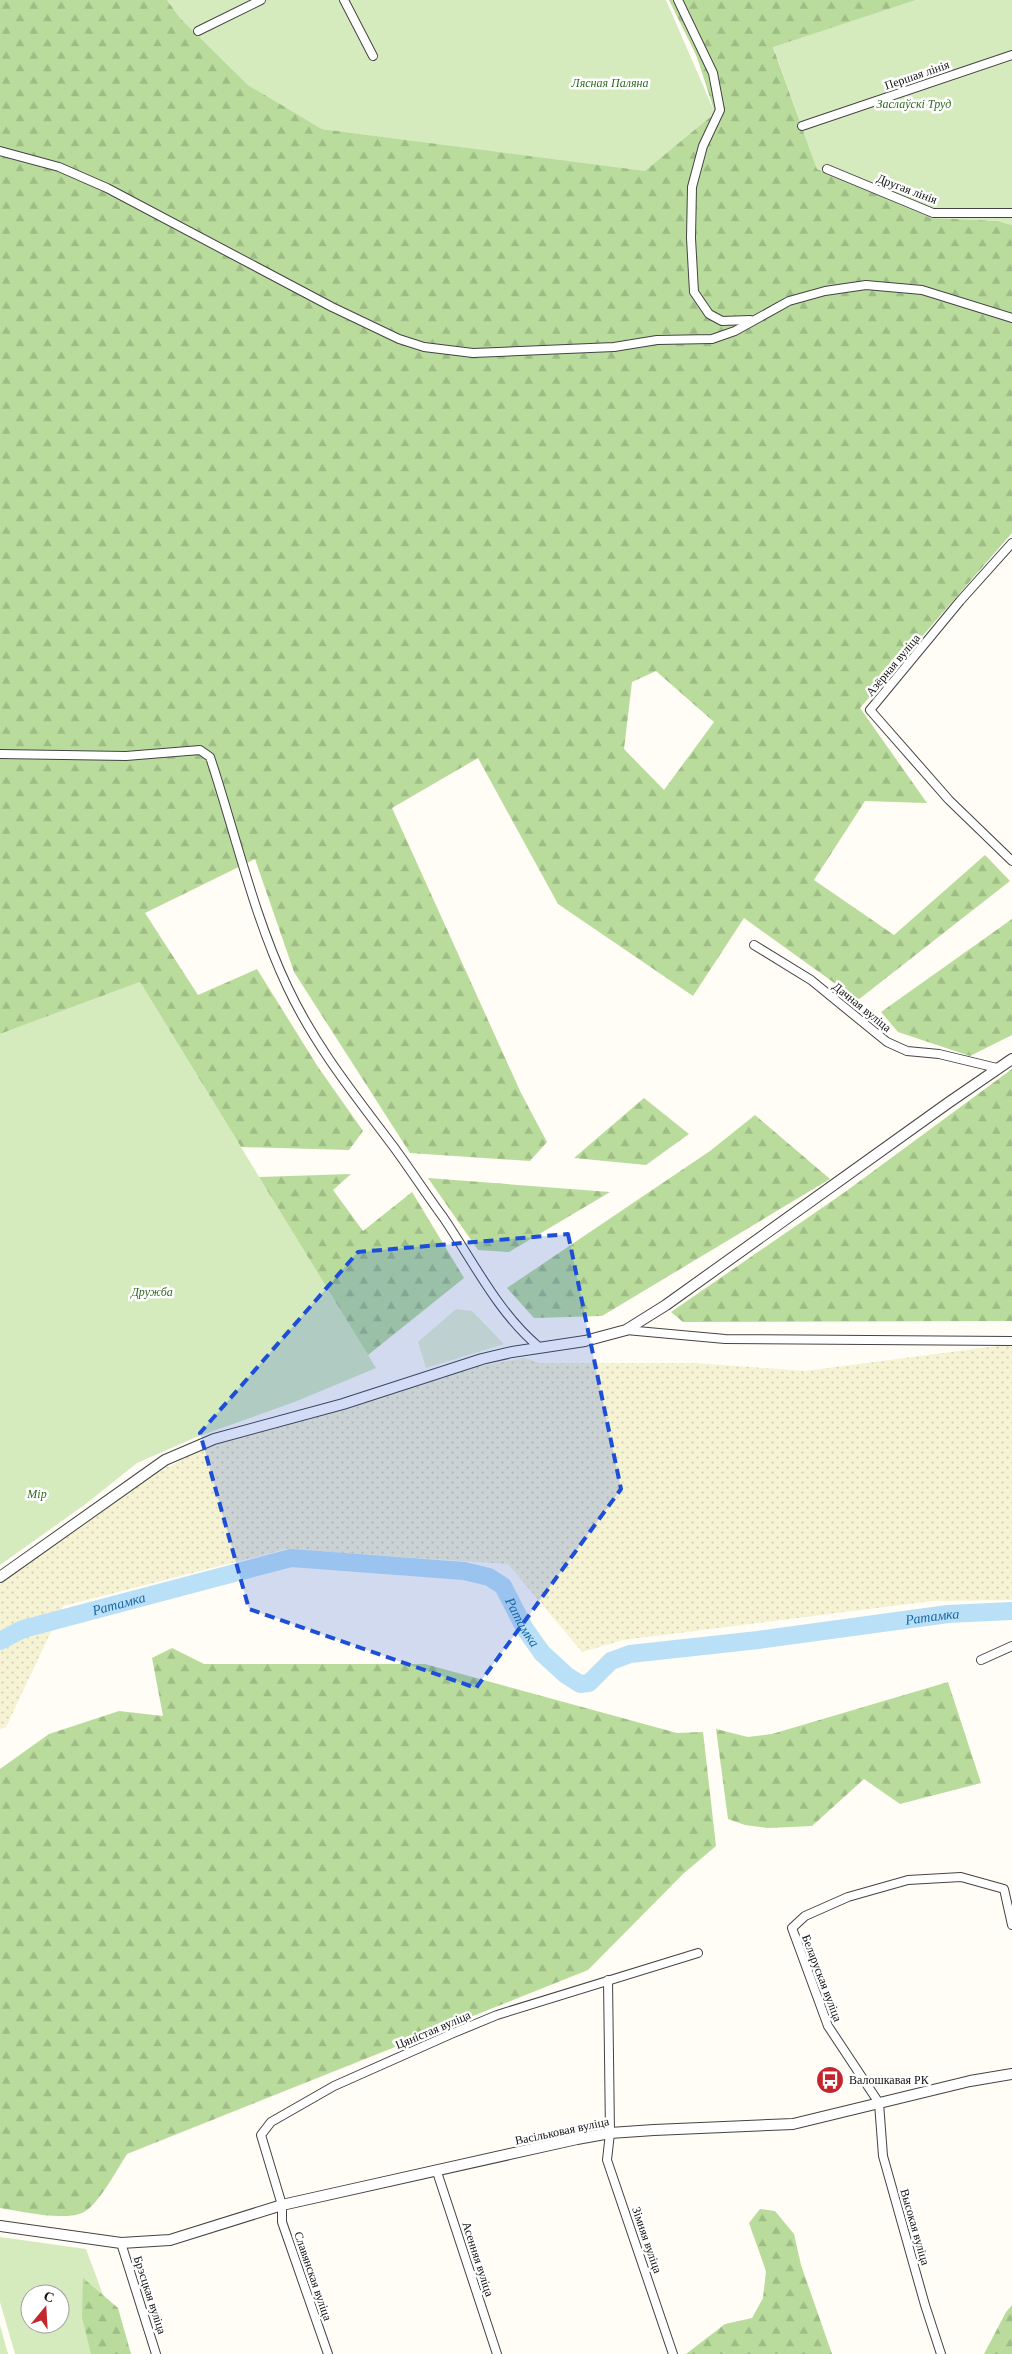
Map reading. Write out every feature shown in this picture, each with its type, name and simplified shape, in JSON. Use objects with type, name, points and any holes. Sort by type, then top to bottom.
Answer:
[{"type":"street","points":[[198,31],[261,0]]},
{"type":"street","points":[[344,0],[373,56]]},
{"type":"street","points":[[678,0],[714,73],[720,110],[703,146],[692,187],[691,238],[694,292],[709,314],[722,320],[742,321],[755,319]]},
{"type":"street","name":"Першая лінія","points":[[802,126],[1012,55]]},
{"type":"street","points":[[0,151],[59,167],[108,188],[332,307],[399,339],[424,347],[473,353],[614,347],[657,340],[712,339],[735,331],[789,302],[825,291],[866,285],[922,290],[1012,318]]},
{"type":"street","name":"Другая лінія","points":[[827,169],[933,213],[1012,213]]},
{"type":"street","name":"Азёрная вуліца","points":[[1012,543],[960,601],[870,710],[949,800],[1012,862]]},
{"type":"street","points":[[0,754],[126,756],[200,750],[210,756],[253,896],[286,985],[313,1035],[338,1075],[393,1147],[479,1274],[520,1329],[539,1347]]},
{"type":"street","name":"Дачная вуліца","points":[[754,945],[811,980],[887,1042],[907,1051],[939,1054],[997,1068]]},
{"type":"street","points":[[0,1577],[165,1460],[194,1446],[343,1404],[482,1359],[539,1347],[585,1341],[626,1330],[666,1305],[1012,1059]]},
{"type":"street","points":[[626,1330],[725,1339],[1012,1341]]},
{"type":"street","points":[[981,1660],[1012,1646]]},
{"type":"street","name":"Беларуская вуліца","points":[[879,2103],[828,2026],[792,1928],[805,1916],[848,1897],[908,1880],[961,1877],[1004,1889],[1012,1925]]},
{"type":"street","name":"Цяністая вуліца","points":[[282,2205],[261,2135],[271,2122],[334,2086],[497,2015],[698,1952]]},
{"type":"street","name":"Зімняя вуліца","points":[[608,1980],[610,2133],[607,2160],[673,2354]]},
{"type":"street","name":"Васільковая вуліца","points":[[0,2226],[121,2244],[170,2240],[282,2205],[610,2133],[793,2124],[970,2081],[1012,2074]]},
{"type":"street","name":"Высокая вуліца","points":[[879,2103],[884,2156],[925,2305],[941,2354]]},
{"type":"street","name":"Асенняя вуліца","points":[[438,2172],[496,2354]]},
{"type":"street","name":"Славянская вуліца","points":[[282,2205],[282,2222],[328,2354]]},
{"type":"street","name":"Брэсцкая вуліца","points":[[121,2244],[156,2354]]},
{"type":"highlighted area","points":[[568,1234],[621,1489],[476,1688],[249,1609],[200,1433],[358,1252]]},
{"type":"shaded area","points":[[1012,1344],[1012,1600],[932,1601],[623,1640],[582,1652],[508,1564],[286,1549],[63,1606],[6,1727],[0,1729],[0,1582],[142,1480],[209,1446],[480,1366],[524,1358],[541,1363],[695,1363],[805,1371]]},
{"type":"green space","points":[[0,0],[167,0],[180,18],[248,85],[322,129],[645,171],[715,113],[697,57],[669,0],[916,0],[773,47],[817,169],[931,218],[998,221],[1012,225],[1012,533],[860,708],[927,803],[865,801],[814,880],[894,935],[985,855],[1010,881],[858,1000],[744,918],[693,996],[558,904],[478,758],[392,808],[521,1093],[547,1142],[530,1161],[410,1153],[294,972],[255,859],[145,913],[198,995],[257,969],[318,1067],[363,1131],[349,1150],[241,1147],[140,982],[0,1034]],"holes":[[[656,671],[714,722],[664,790],[624,749],[632,682]]]},
{"type":"green space","name":"Лясная Паляна","points":[[167,0],[666,0],[715,113],[645,172],[322,129],[248,85],[180,18]]},
{"type":"green space","name":"Заслаўскі Труд","points":[[916,0],[1012,0],[1012,225],[998,221],[931,218],[817,169],[773,46]]},
{"type":"green space","points":[[1012,919],[1012,1035],[970,1056],[898,1032],[881,1012]]},
{"type":"green space","name":"Дружба","points":[[140,982],[376,1368],[297,1401],[194,1438],[137,1463],[87,1503],[0,1565],[0,1034]]},
{"type":"green space","points":[[1012,1069],[1012,1321],[683,1322],[671,1312],[845,1192]]},
{"type":"green space","points":[[644,1098],[689,1134],[646,1165],[574,1158]]},
{"type":"green space","points":[[755,1115],[830,1179],[602,1316],[534,1318],[507,1288],[710,1151]]},
{"type":"green space","points":[[351,1174],[333,1190],[363,1231],[412,1192],[464,1278],[368,1355],[259,1177]]},
{"type":"green space","points":[[428,1178],[610,1192],[509,1252],[478,1250]]},
{"type":"green space","points":[[456,1309],[472,1311],[504,1344],[426,1368],[418,1342]]},
{"type":"green space","points":[[172,1648],[204,1664],[425,1664],[677,1733],[703,1732],[716,1846],[683,1874],[588,1970],[127,2154],[101,2194],[84,2212],[76,2215],[55,2216],[0,2208],[0,1769],[49,1734],[119,1711],[163,1716],[152,1658]]},
{"type":"green space","points":[[948,1682],[981,1783],[900,1804],[864,1779],[812,1826],[768,1828],[745,1825],[728,1819],[716,1729],[748,1737],[772,1734]]},
{"type":"green space","points":[[760,2209],[775,2211],[794,2234],[801,2265],[832,2354],[686,2354],[725,2324],[752,2318],[763,2298],[766,2271],[749,2223]]},
{"type":"green space","points":[[0,2237],[86,2249],[125,2354],[15,2354],[0,2302]]},
{"type":"green space","points":[[83,2278],[118,2308],[131,2354],[91,2354],[82,2317]]},
{"type":"green space","points":[[1012,2305],[1012,2354],[984,2354],[1006,2312]]},
{"type":"green space","points":[[0,2325],[8,2354],[0,2354]]},
{"type":"waterway","name":"Ратамка","points":[[0,1641],[23,1629],[291,1558],[464,1571],[489,1577],[503,1586],[525,1629],[542,1653],[566,1675],[580,1684],[589,1683],[611,1661],[630,1654],[758,1640],[948,1614],[1012,1611]]},
{"type":"place","name":"Валошкавая РК","points":[[830,2080]]},
{"type":"park label","name":"Мір","points":[[37,1494]]}]
